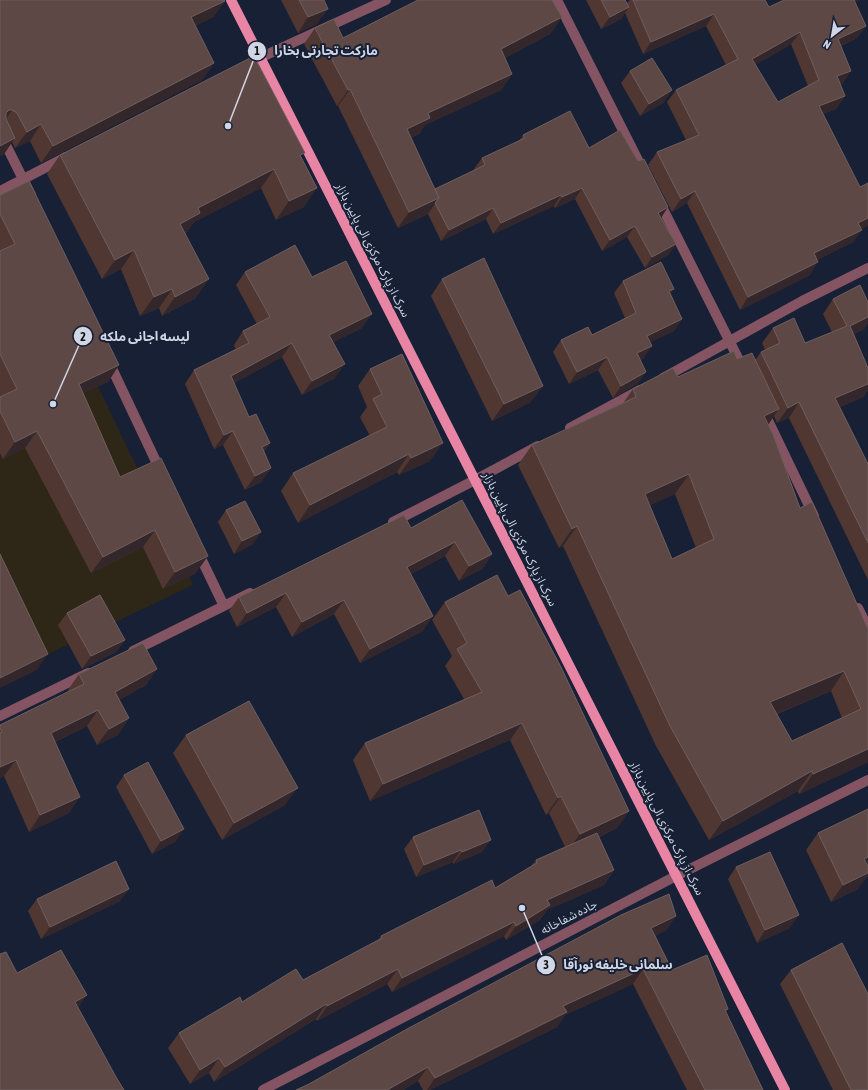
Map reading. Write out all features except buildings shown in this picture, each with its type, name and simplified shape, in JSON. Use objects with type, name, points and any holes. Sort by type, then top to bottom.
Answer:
[{"type":"main road","name":"سرک از پارک مرکزی الی پایین بازار","points":[[231,0],[785,1090]]},
{"type":"street","points":[[246,64],[386,0]]},
{"type":"street","points":[[557,0],[747,376]]},
{"type":"street","points":[[0,134],[24,179],[37,208]]},
{"type":"street","points":[[0,191],[72,154]]},
{"type":"street","points":[[558,435],[802,301],[868,268]]},
{"type":"street","points":[[105,353],[166,483]]},
{"type":"street","points":[[758,398],[820,528]]},
{"type":"street","points":[[384,526],[475,480],[544,442]]},
{"type":"street","points":[[193,541],[224,606]]},
{"type":"street","points":[[126,654],[258,589]]},
{"type":"street","points":[[854,600],[868,628]]},
{"type":"street","points":[[0,716],[98,668]]},
{"type":"street","name":"جاده شفاخانه","points":[[263,1090],[676,876],[868,780]]},
{"type":"shaded area","points":[[16,215],[193,585],[0,677],[0,223]]},
{"type":"place","name":"مارکت تجارتی بخارا","points":[[228,126]]},
{"type":"place","name":"لیسه اجانی ملکه","points":[[53,404]]},
{"type":"place","name":"سلمانی خلیفه نورآقا","points":[[522,908]]}]
